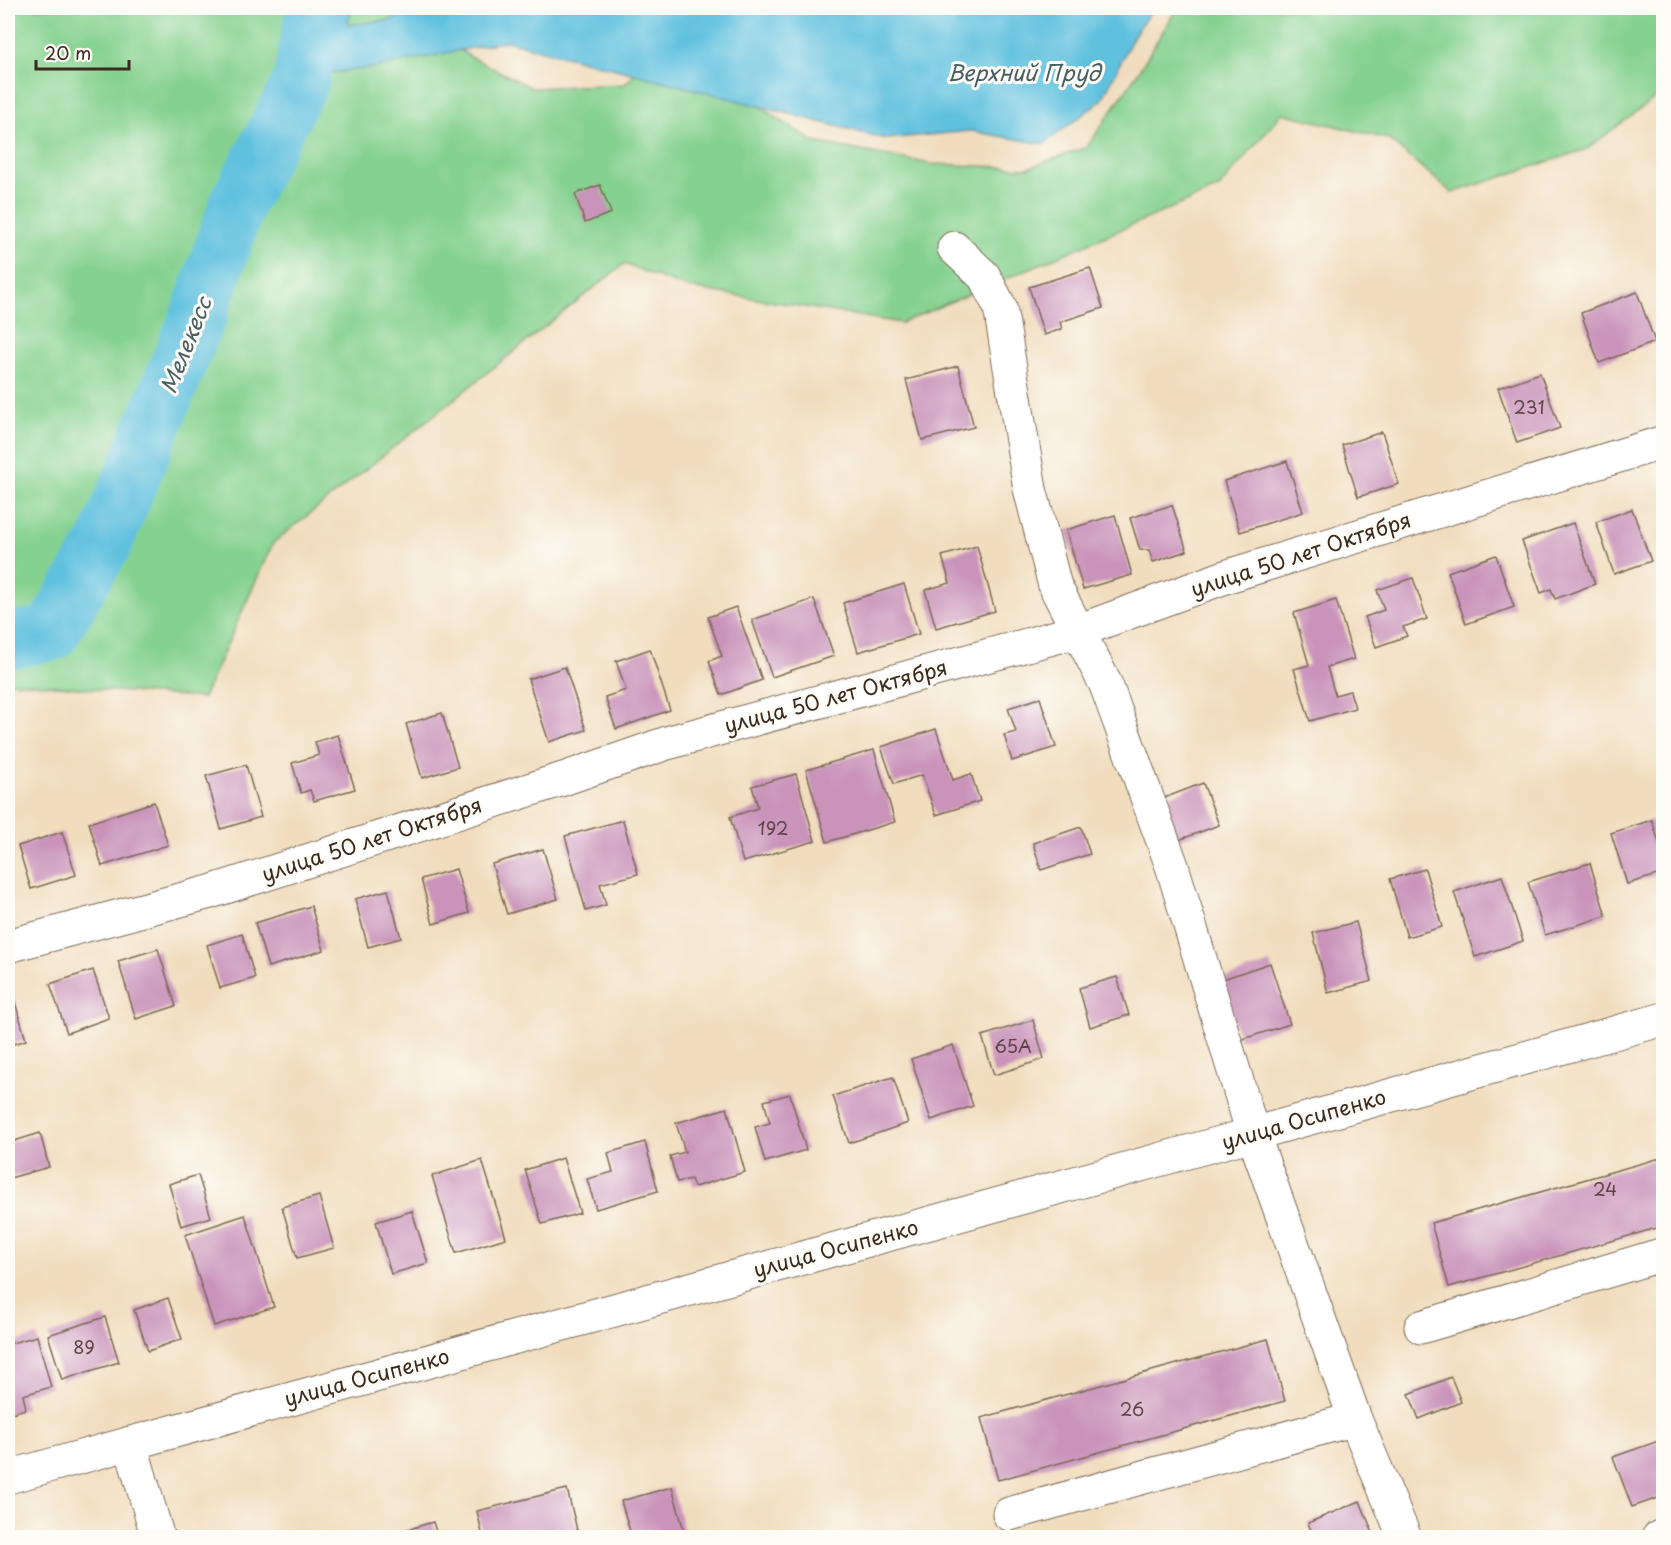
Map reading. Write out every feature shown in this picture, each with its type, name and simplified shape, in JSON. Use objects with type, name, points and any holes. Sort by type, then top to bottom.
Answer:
[{"type":"street","points":[[954,248],[984,276],[1000,307],[1030,489],[1055,586],[1106,685],[1172,866],[1253,1134],[1355,1419],[1405,1538]]},
{"type":"street","name":"улица 50 лет Октября","points":[[8,946],[210,892],[667,743],[1078,631],[1228,576],[1664,442]]},
{"type":"street","name":"улица Осипенко","points":[[8,1477],[1664,1019]]},
{"type":"street","points":[[1421,1327],[1664,1254]]},
{"type":"street","points":[[1009,1514],[1355,1419]]},
{"type":"street","points":[[130,1443],[158,1538]]},
{"type":"street","points":[[1658,1538],[1664,1535]]},
{"type":"green space","points":[[8,8],[398,8],[471,57],[532,88],[625,84],[695,13],[746,98],[814,142],[931,164],[1028,168],[1087,147],[1137,74],[1177,8],[1663,8],[1664,91],[1587,149],[1452,193],[1388,139],[1282,113],[1219,188],[901,323],[685,287],[624,264],[273,543],[203,698],[8,682]]},
{"type":"water","name":"Верхний Пруд","points":[[293,8],[351,8],[348,25],[391,20],[415,8],[1153,8],[1134,35],[1102,100],[1044,144],[971,131],[886,139],[507,41],[372,68],[279,79]]},
{"type":"building","points":[[600,185],[611,213],[585,223],[575,194]]},
{"type":"building","points":[[1090,268],[1103,308],[1060,322],[1062,329],[1044,335],[1029,287]]},
{"type":"building","points":[[1637,292],[1655,342],[1599,363],[1581,313]]},
{"type":"building","points":[[958,366],[974,427],[922,440],[906,380]]},
{"type":"building","points":[[1540,373],[1560,428],[1517,443],[1498,388]]},
{"type":"building","points":[[1382,432],[1399,484],[1358,497],[1342,445]]},
{"type":"building","points":[[1287,461],[1303,512],[1240,532],[1224,481]]},
{"type":"building","points":[[1172,505],[1187,551],[1153,562],[1149,550],[1140,550],[1130,518]]},
{"type":"building","points":[[1632,509],[1651,561],[1614,574],[1596,522]]},
{"type":"building","points":[[1115,515],[1132,575],[1083,589],[1066,530]]},
{"type":"building","points":[[1573,523],[1595,584],[1555,599],[1551,589],[1541,593],[1522,541]]},
{"type":"building","points":[[977,546],[995,611],[936,628],[925,590],[950,583],[942,556]]},
{"type":"building","points":[[1496,555],[1514,607],[1466,624],[1448,572]]},
{"type":"building","points":[[1413,578],[1427,619],[1403,627],[1407,636],[1376,647],[1365,617],[1384,610],[1377,590]]},
{"type":"building","points":[[904,584],[919,634],[858,652],[843,603]]},
{"type":"building","points":[[814,599],[834,656],[772,677],[752,620]]},
{"type":"building","points":[[1336,600],[1354,659],[1327,667],[1335,695],[1350,691],[1355,708],[1310,721],[1294,669],[1309,665],[1294,613]]},
{"type":"building","points":[[736,607],[762,680],[721,695],[709,661],[722,656],[708,617]]},
{"type":"building","points":[[650,649],[670,710],[616,729],[605,697],[626,690],[616,661]]},
{"type":"building","points":[[565,667],[586,730],[549,742],[528,679]]},
{"type":"building","points":[[1040,698],[1056,747],[1012,761],[1004,735],[1016,732],[1008,708]]},
{"type":"building","points":[[442,713],[458,767],[422,778],[406,724]]},
{"type":"building","points":[[936,729],[953,780],[971,774],[980,801],[936,815],[922,775],[894,784],[881,747]]},
{"type":"building","points":[[338,735],[355,789],[314,801],[310,790],[301,793],[292,763],[319,755],[315,742]]},
{"type":"building","points":[[874,750],[895,822],[827,842],[806,770]]},
{"type":"building","points":[[246,765],[261,817],[221,829],[206,776]]},
{"type":"building","points":[[796,774],[815,841],[743,862],[730,817],[758,808],[752,786]]},
{"type":"building","points":[[1203,783],[1219,825],[1176,841],[1159,800]]},
{"type":"building","points":[[154,802],[168,845],[102,866],[89,823]]},
{"type":"building","points":[[623,820],[638,874],[600,884],[606,905],[586,911],[565,836]]},
{"type":"building","points":[[1652,820],[1664,859],[1664,873],[1627,884],[1611,833]]},
{"type":"building","points":[[1081,827],[1090,854],[1041,870],[1033,843]]},
{"type":"building","points":[[62,832],[76,875],[31,889],[18,846]]},
{"type":"building","points":[[543,849],[558,899],[507,914],[492,864]]},
{"type":"building","points":[[1590,863],[1606,916],[1545,935],[1528,882]]},
{"type":"building","points":[[456,869],[469,913],[433,924],[421,879]]},
{"type":"building","points":[[1425,869],[1442,927],[1407,937],[1390,879]]},
{"type":"building","points":[[1502,876],[1523,941],[1475,957],[1454,892]]},
{"type":"building","points":[[388,890],[401,938],[368,947],[355,899]]},
{"type":"building","points":[[311,906],[324,950],[268,967],[255,923]]},
{"type":"building","points":[[1356,922],[1372,981],[1328,993],[1313,933]]},
{"type":"building","points":[[242,934],[255,978],[220,988],[207,945]]},
{"type":"building","points":[[158,949],[176,1006],[136,1019],[118,961]]},
{"type":"building","points":[[1270,963],[1290,1024],[1240,1040],[1220,980]]},
{"type":"building","points":[[93,970],[109,1018],[67,1033],[50,984]]},
{"type":"building","points":[[1117,977],[1129,1015],[1090,1027],[1079,988]]},
{"type":"building","points":[[13,995],[26,1040],[8,1046],[8,996]]},
{"type":"building","points":[[1033,1020],[1044,1059],[994,1075],[982,1036]]},
{"type":"building","points":[[953,1045],[973,1106],[931,1120],[911,1059]]},
{"type":"building","points":[[893,1077],[908,1123],[849,1143],[833,1096]]},
{"type":"building","points":[[790,1094],[806,1150],[765,1162],[755,1127],[770,1123],[764,1101]]},
{"type":"building","points":[[727,1108],[745,1172],[694,1187],[691,1179],[677,1182],[670,1156],[685,1152],[676,1123]]},
{"type":"building","points":[[40,1133],[49,1167],[10,1178],[8,1143]]},
{"type":"building","points":[[645,1142],[658,1191],[596,1209],[587,1179],[613,1172],[608,1153]]},
{"type":"building","points":[[1664,1157],[1664,1226],[1449,1287],[1431,1223]]},
{"type":"building","points":[[563,1158],[580,1213],[542,1224],[525,1170]]},
{"type":"building","points":[[482,1160],[506,1238],[456,1253],[432,1176]]},
{"type":"building","points":[[198,1175],[211,1217],[181,1226],[169,1184]]},
{"type":"building","points":[[319,1196],[334,1248],[297,1258],[282,1207]]},
{"type":"building","points":[[412,1211],[428,1263],[391,1274],[376,1222]]},
{"type":"building","points":[[245,1215],[274,1307],[214,1326],[185,1235]]},
{"type":"building","points":[[168,1298],[182,1339],[148,1351],[134,1310]]},
{"type":"building","points":[[105,1317],[119,1362],[62,1380],[48,1335]]},
{"type":"building","points":[[37,1336],[51,1387],[23,1395],[26,1409],[8,1414],[8,1344]]},
{"type":"building","points":[[1268,1339],[1285,1401],[998,1480],[981,1418]]},
{"type":"building","points":[[1451,1377],[1461,1402],[1419,1419],[1409,1394]]},
{"type":"building","points":[[1664,1439],[1664,1496],[1632,1507],[1613,1457]]},
{"type":"building","points":[[672,1487],[686,1538],[632,1538],[621,1501]]},
{"type":"building","points":[[567,1489],[579,1538],[483,1538],[477,1511]]},
{"type":"building","points":[[1360,1501],[1375,1538],[1314,1538],[1308,1523]]},
{"type":"building","points":[[433,1522],[438,1538],[382,1538],[382,1537]]},
{"type":"waterway","name":"Мелекесс","points":[[8,641],[51,633],[105,542],[199,314],[238,202],[301,81],[314,8]]}]
